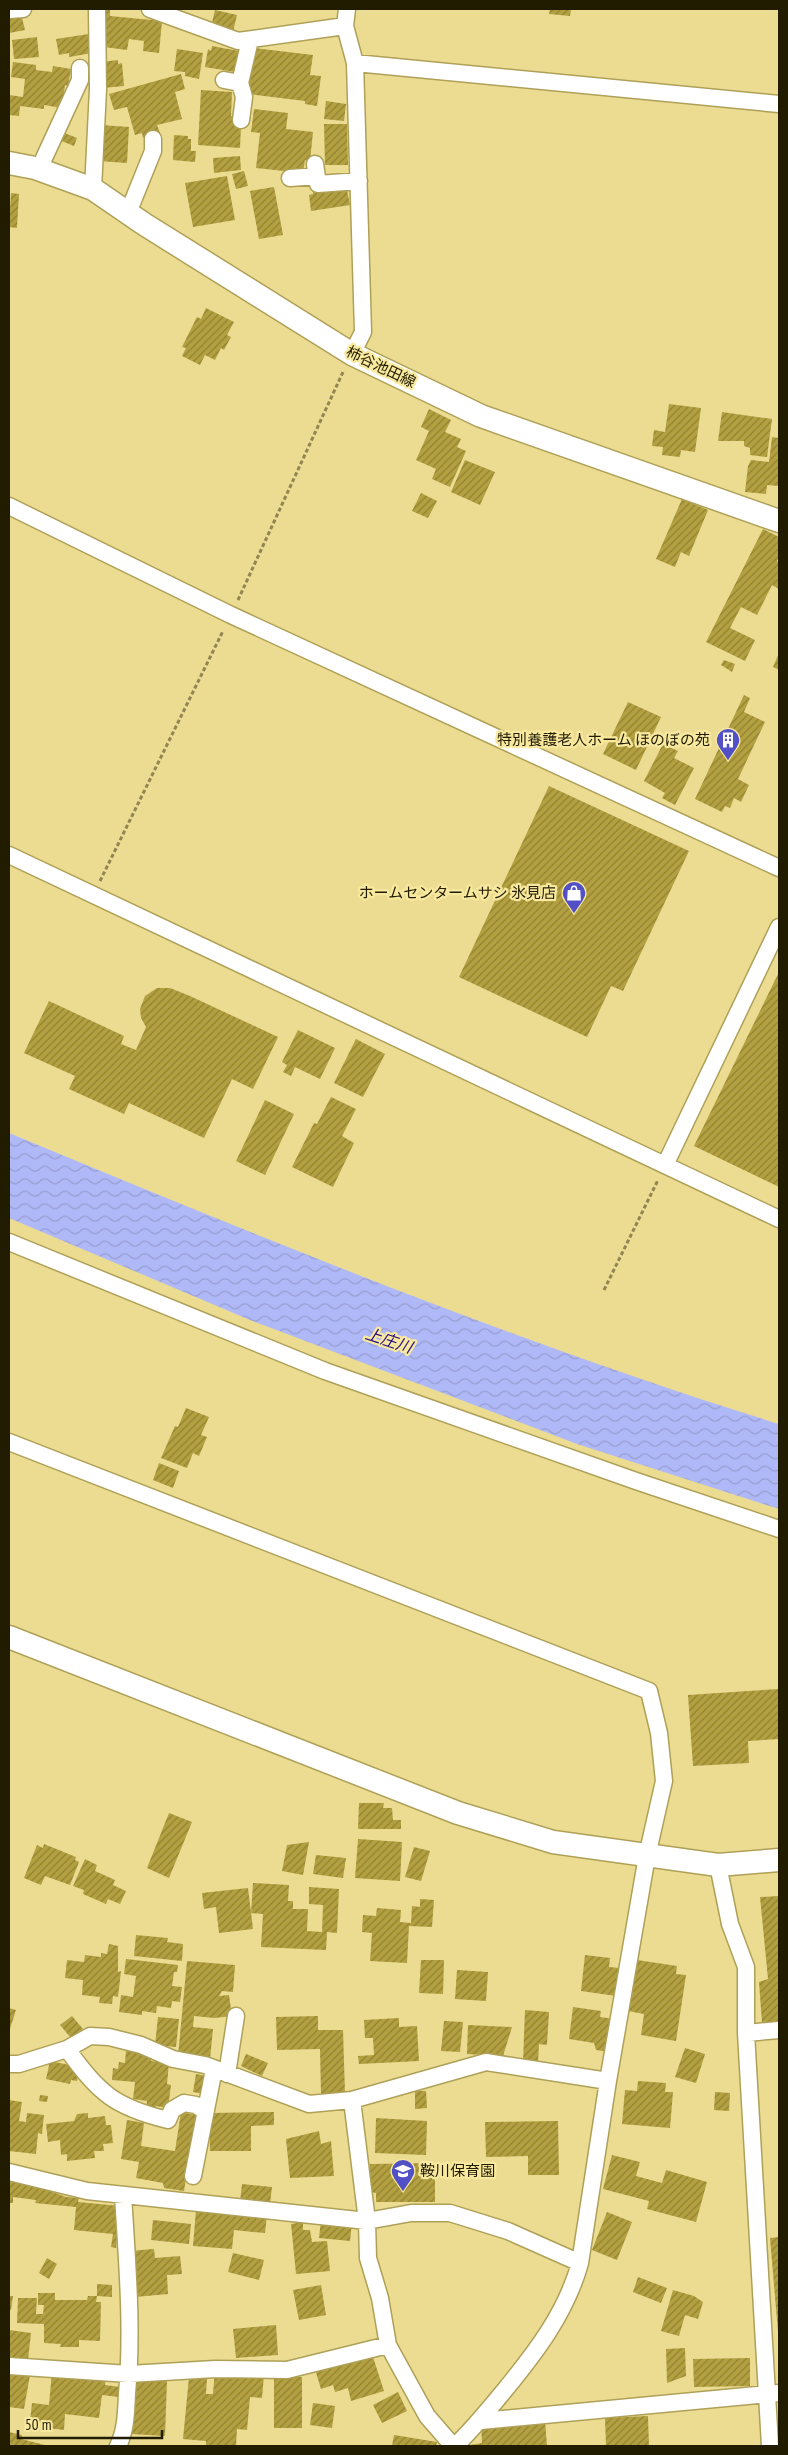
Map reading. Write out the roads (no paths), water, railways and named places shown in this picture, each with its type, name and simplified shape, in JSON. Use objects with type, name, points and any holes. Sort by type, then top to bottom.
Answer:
[{"type":"main road","name":"柿谷池田線","points":[[9,163],[39,169],[94,188],[128,213],[352,354],[481,416],[779,521]]},
{"type":"main road","points":[[9,1636],[458,1813],[553,1842],[718,1865],[779,1860]]},
{"type":"street","points":[[9,10],[23,9]]},
{"type":"street","points":[[94,188],[99,41],[96,29],[97,9]]},
{"type":"street","points":[[150,9],[238,41],[345,26]]},
{"type":"street","points":[[347,9],[345,26],[355,63],[363,332],[352,354]]},
{"type":"street","points":[[241,120],[244,97],[240,83],[250,40]]},
{"type":"street","points":[[355,63],[779,104]]},
{"type":"street","points":[[39,169],[83,77]]},
{"type":"street","points":[[224,80],[240,83]]},
{"type":"street","points":[[128,213],[153,151],[153,139]]},
{"type":"street","points":[[290,178],[316,170],[318,184],[359,181]]},
{"type":"street","points":[[9,506],[240,619],[779,868]]},
{"type":"street","points":[[9,855],[779,1219]]},
{"type":"street","points":[[666,1164],[779,928]]},
{"type":"street","points":[[9,1242],[325,1371],[636,1481],[779,1529]]},
{"type":"street","points":[[9,1442],[649,1691],[659,1733],[664,1781],[647,1856],[608,2081],[580,2263],[574,2284],[556,2321],[538,2350],[481,2420],[454,2446],[427,2416],[388,2345],[380,2298],[368,2258],[367,2221],[352,2100]]},
{"type":"street","points":[[718,1865],[730,1924],[746,1967],[746,2033],[773,2394],[770,2446]]},
{"type":"street","points":[[193,2176],[205,2111],[220,2071],[236,2016]]},
{"type":"street","points":[[746,2033],[779,2030]]},
{"type":"street","points":[[9,2064],[19,2064],[67,2049],[90,2036],[109,2037],[220,2071],[309,2104],[352,2100],[486,2062],[608,2081]]},
{"type":"street","points":[[67,2049],[89,2079],[112,2099],[135,2112],[168,2120],[172,2110],[184,2102],[196,2105],[205,2111]]},
{"type":"street","points":[[9,2172],[87,2191],[367,2221],[411,2213],[450,2213],[508,2231],[580,2263]]},
{"type":"street","points":[[118,2446],[124,2433],[129,2374],[128,2283],[123,2195]]},
{"type":"street","points":[[9,2366],[129,2374],[215,2369],[287,2370],[388,2345]]},
{"type":"street","points":[[481,2420],[773,2394]]},
{"type":"water","name":"上庄川","points":[[9,1133],[391,1288],[681,1393],[779,1424],[779,1509],[577,1444],[250,1320],[9,1218]]},
{"type":"place","name":"特別養護老人ホーム ほのぼの苑","points":[[728,761]]},
{"type":"place","name":"ホームセンタームサシ 氷見店","points":[[574,914]]},
{"type":"place","name":"鞍川保育園","points":[[403,2192]]}]
